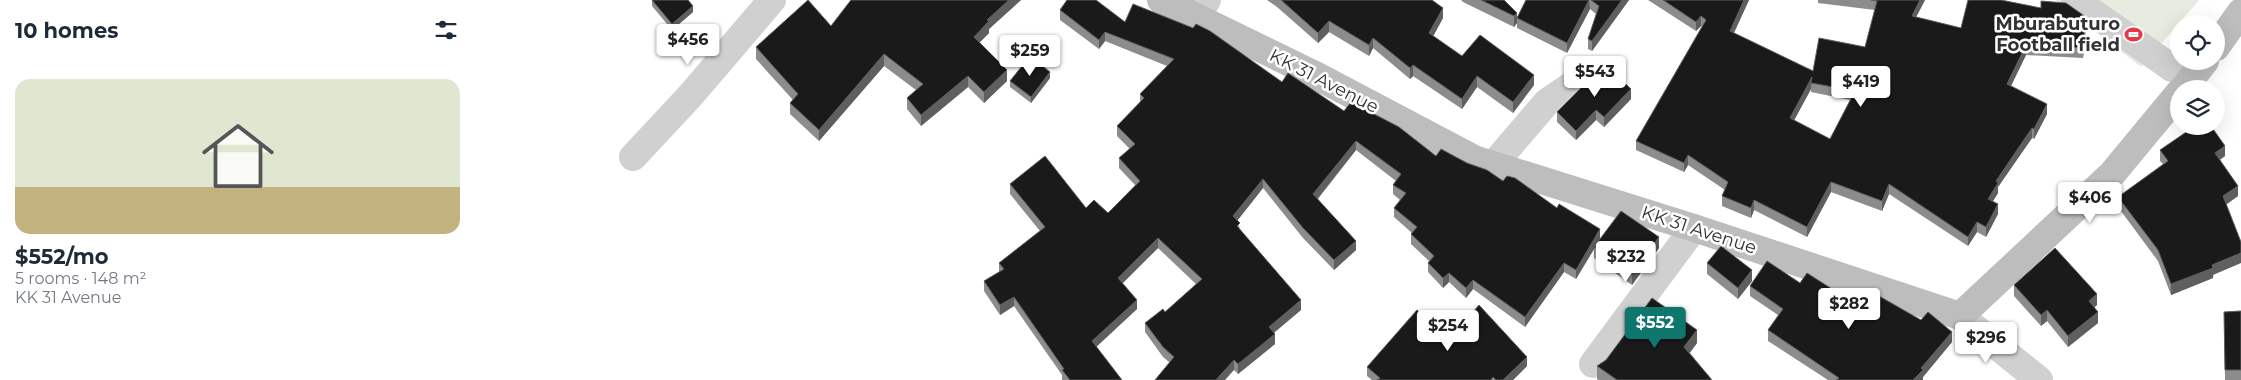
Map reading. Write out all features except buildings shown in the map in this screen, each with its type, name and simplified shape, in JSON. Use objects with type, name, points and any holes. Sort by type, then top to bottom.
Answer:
[{"type":"street","points":[[633,157],[690,96],[772,0]]},
{"type":"street","name":"KK 31 Avenue","points":[[1161,0],[1202,9],[1313,74],[1474,160],[1694,228],[1960,316]]},
{"type":"street","points":[[2075,0],[2190,80]]},
{"type":"street","points":[[2225,34],[2241,12]]},
{"type":"street","points":[[1493,165],[1547,102],[1572,85]]},
{"type":"street","points":[[2039,380],[1960,316],[2112,174],[2170,104]]},
{"type":"street","points":[[1593,364],[1694,228]]},
{"type":"shaded area","name":"Mburabuturo Football field","points":[[2055,0],[2199,0],[2186,15],[2170,15],[2170,34],[2141,67]]},
{"type":"place","name":"Mburabuturo Football field","points":[[2134,34]]}]
